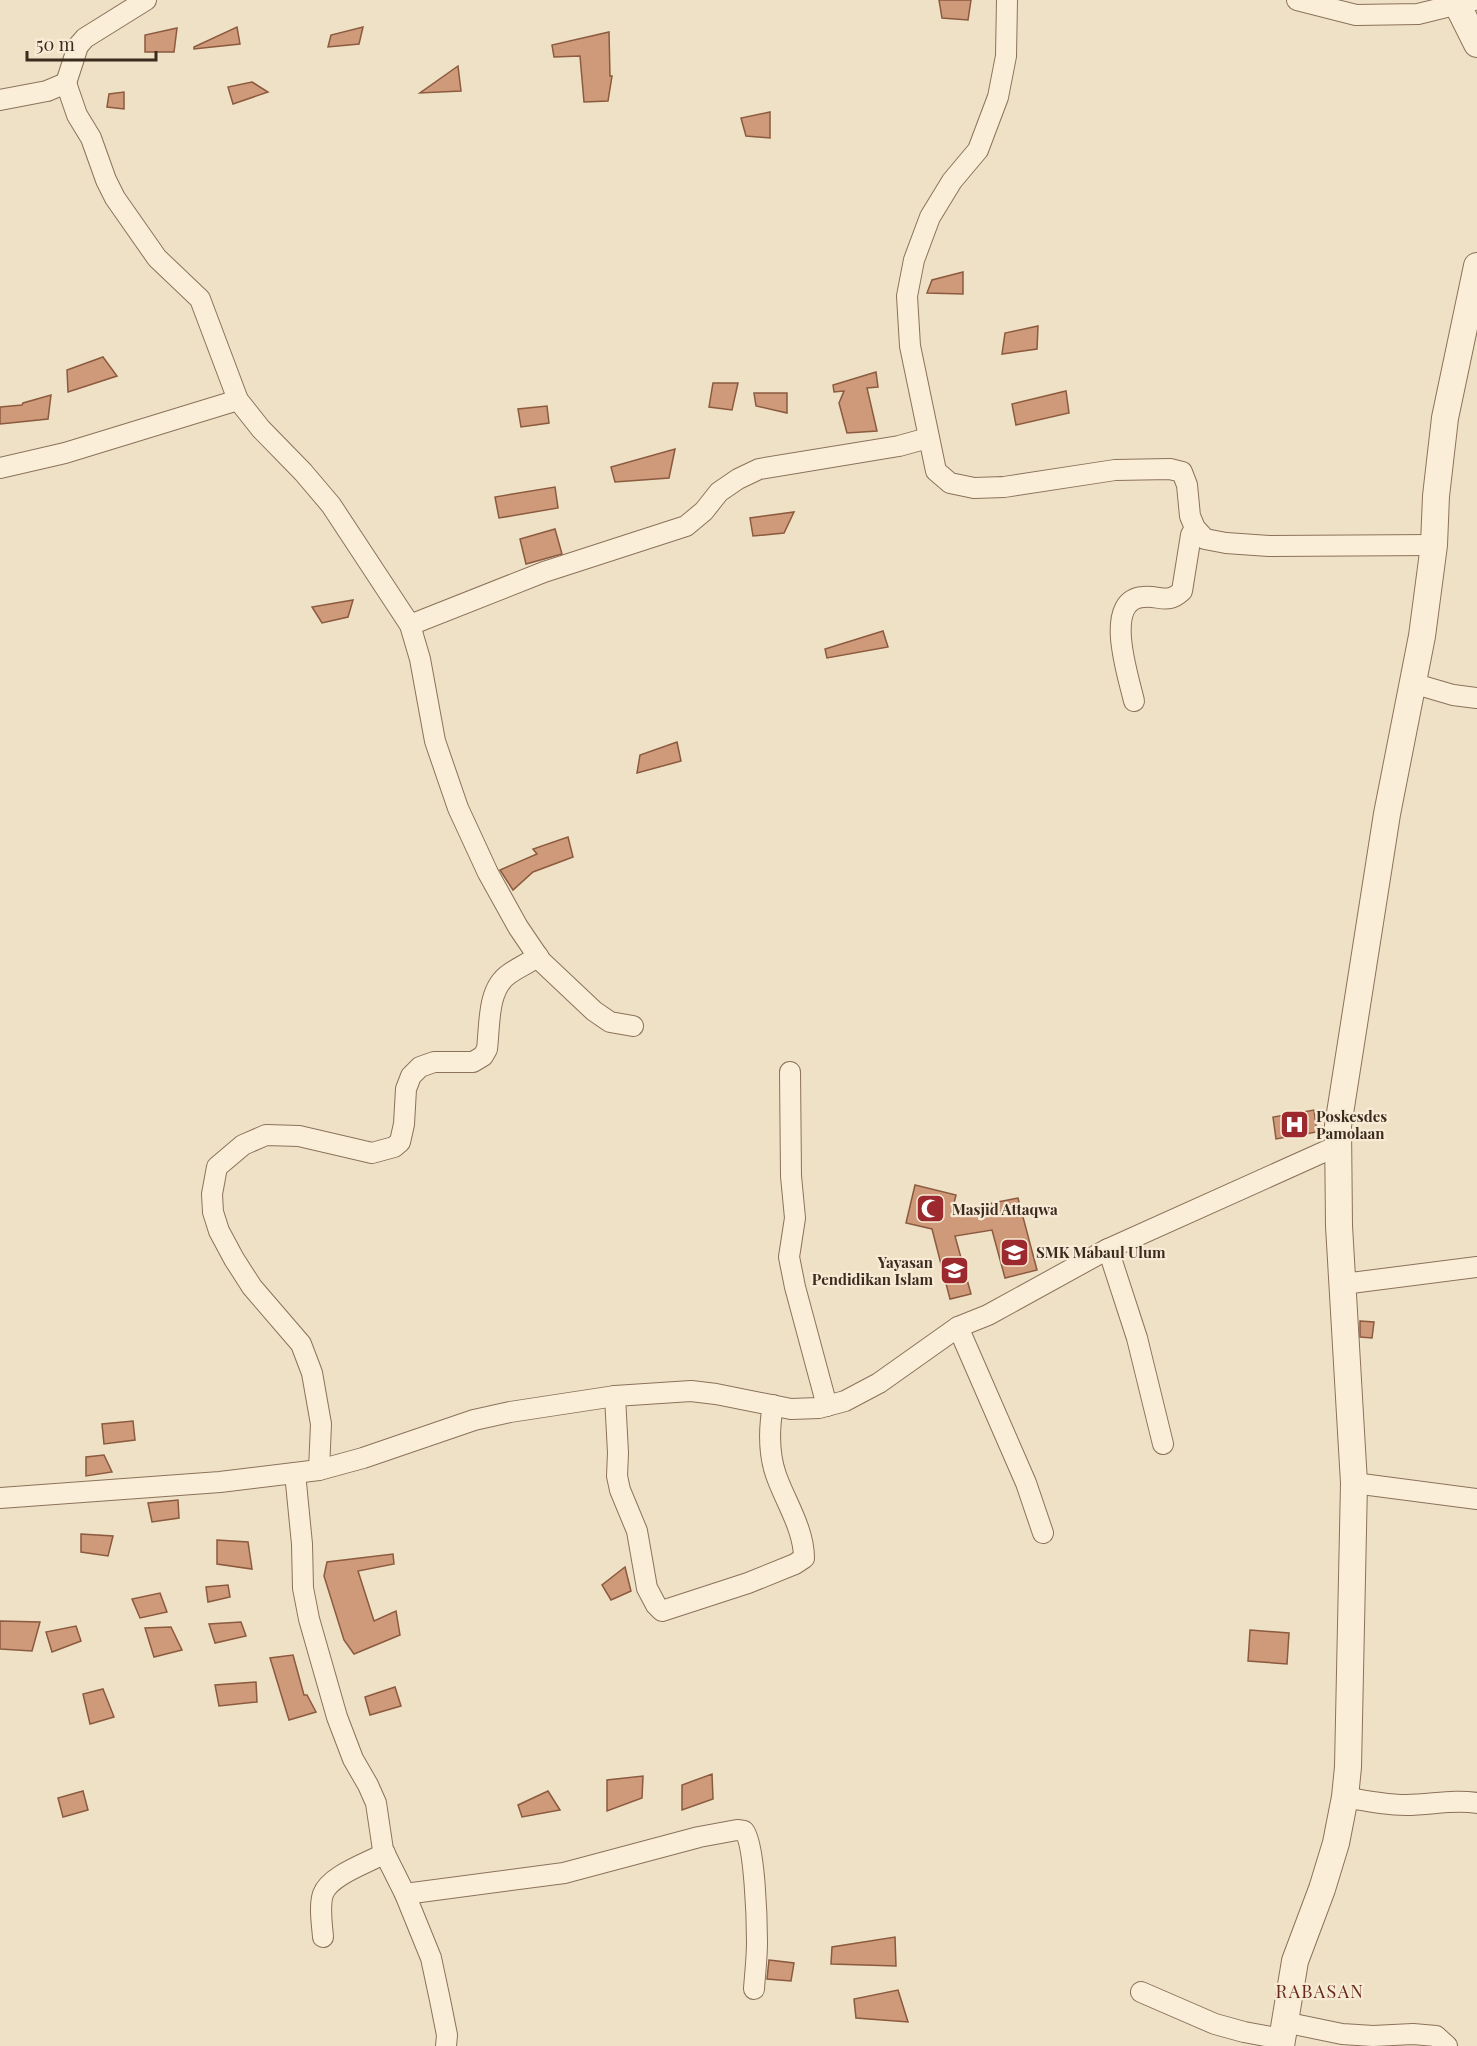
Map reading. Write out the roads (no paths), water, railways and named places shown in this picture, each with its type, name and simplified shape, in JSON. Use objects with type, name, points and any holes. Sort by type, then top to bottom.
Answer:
[{"type":"street","points":[[146,0],[85,38],[78,46],[66,83],[79,119],[91,138],[106,180],[122,208],[157,258],[200,299],[238,400],[261,429],[332,505],[410,626],[420,659],[435,741],[458,808],[488,873],[518,927],[538,956],[594,1011],[610,1022],[633,1026]]},
{"type":"street","points":[[1007,0],[1006,56],[998,97],[978,150],[952,182],[930,218],[914,260],[907,296],[910,346],[936,471],[950,483],[974,488],[1028,484],[1115,471],[1170,469],[1182,472],[1187,485],[1190,516],[1205,539],[1269,546],[1434,545]]},
{"type":"street","points":[[1297,0],[1356,15],[1418,14],[1462,1],[1477,44]]},
{"type":"street","points":[[0,100],[47,91],[66,83]]},
{"type":"street","points":[[1282,2036],[1295,1961],[1322,1889],[1336,1843],[1348,1767],[1354,1484],[1339,1226],[1338,1126],[1387,814],[1422,636],[1434,545],[1436,496],[1445,418],[1477,267]]},
{"type":"street","points":[[0,468],[65,453],[238,400]]},
{"type":"street","points":[[410,626],[544,572],[686,526],[704,511],[719,492],[738,478],[759,469],[899,446],[928,438]]},
{"type":"street","points":[[1134,701],[1119,631],[1122,616],[1126,606],[1133,599],[1143,597],[1167,600],[1176,597],[1182,591],[1191,535],[1196,528]]},
{"type":"street","points":[[1412,683],[1453,695],[1477,698]]},
{"type":"street","points":[[319,1470],[321,1424],[312,1373],[301,1344],[252,1287],[219,1231],[213,1212],[212,1194],[218,1167],[243,1145],[266,1135],[299,1136],[372,1153],[394,1147],[400,1142],[404,1124],[406,1089],[411,1076],[420,1066],[434,1062],[473,1062],[483,1056],[487,1049],[494,995],[498,984],[509,974],[526,966],[538,956]]},
{"type":"street","points":[[790,1072],[791,1176],[795,1218],[789,1257],[827,1406]]},
{"type":"street","points":[[0,1498],[220,1482],[319,1470],[363,1458],[474,1420],[510,1412],[615,1396],[691,1391],[791,1409],[827,1406],[845,1401],[879,1383],[958,1327],[988,1315],[1108,1249],[1338,1146]]},
{"type":"street","points":[[1108,1249],[1137,1338],[1163,1444]]},
{"type":"street","points":[[1343,1284],[1477,1267]]},
{"type":"street","points":[[958,1327],[1017,1463],[1043,1533]]},
{"type":"street","points":[[615,1396],[617,1476],[620,1490],[637,1531],[647,1588],[662,1611],[748,1583],[795,1564],[804,1558],[793,1515],[775,1473],[770,1443],[773,1405]]},
{"type":"street","points":[[295,1473],[302,1544],[303,1588],[309,1618],[337,1717],[353,1759],[376,1803],[385,1853],[405,1894],[430,1958],[441,2000],[447,2035],[446,2046]]},
{"type":"street","points":[[1354,1484],[1477,1499]]},
{"type":"street","points":[[1345,1797],[1385,1804],[1407,1805],[1450,1801],[1477,1803]]},
{"type":"street","points":[[405,1894],[564,1873],[699,1837],[737,1830],[744,1831],[750,1843],[756,1909],[758,1942],[754,1989]]},
{"type":"street","points":[[323,1937],[322,1896],[326,1888],[346,1872],[385,1853]]},
{"type":"street","points":[[1141,1992],[1215,2024],[1244,2032],[1282,2036],[1413,2034],[1436,2036],[1447,2046]]},
{"type":"place","name":"Poskesdes Pamolaan","points":[[1295,1125]]},
{"type":"place","name":"Masjid Attaqwa","points":[[931,1209]]},
{"type":"place","name":"SMK Mabaul Ulum","points":[[1015,1252]]},
{"type":"place","name":"Yayasan Pendidikan Islam","points":[[954,1271]]},
{"type":"district","name":"RABASAN","points":[[1320,1991]]}]
